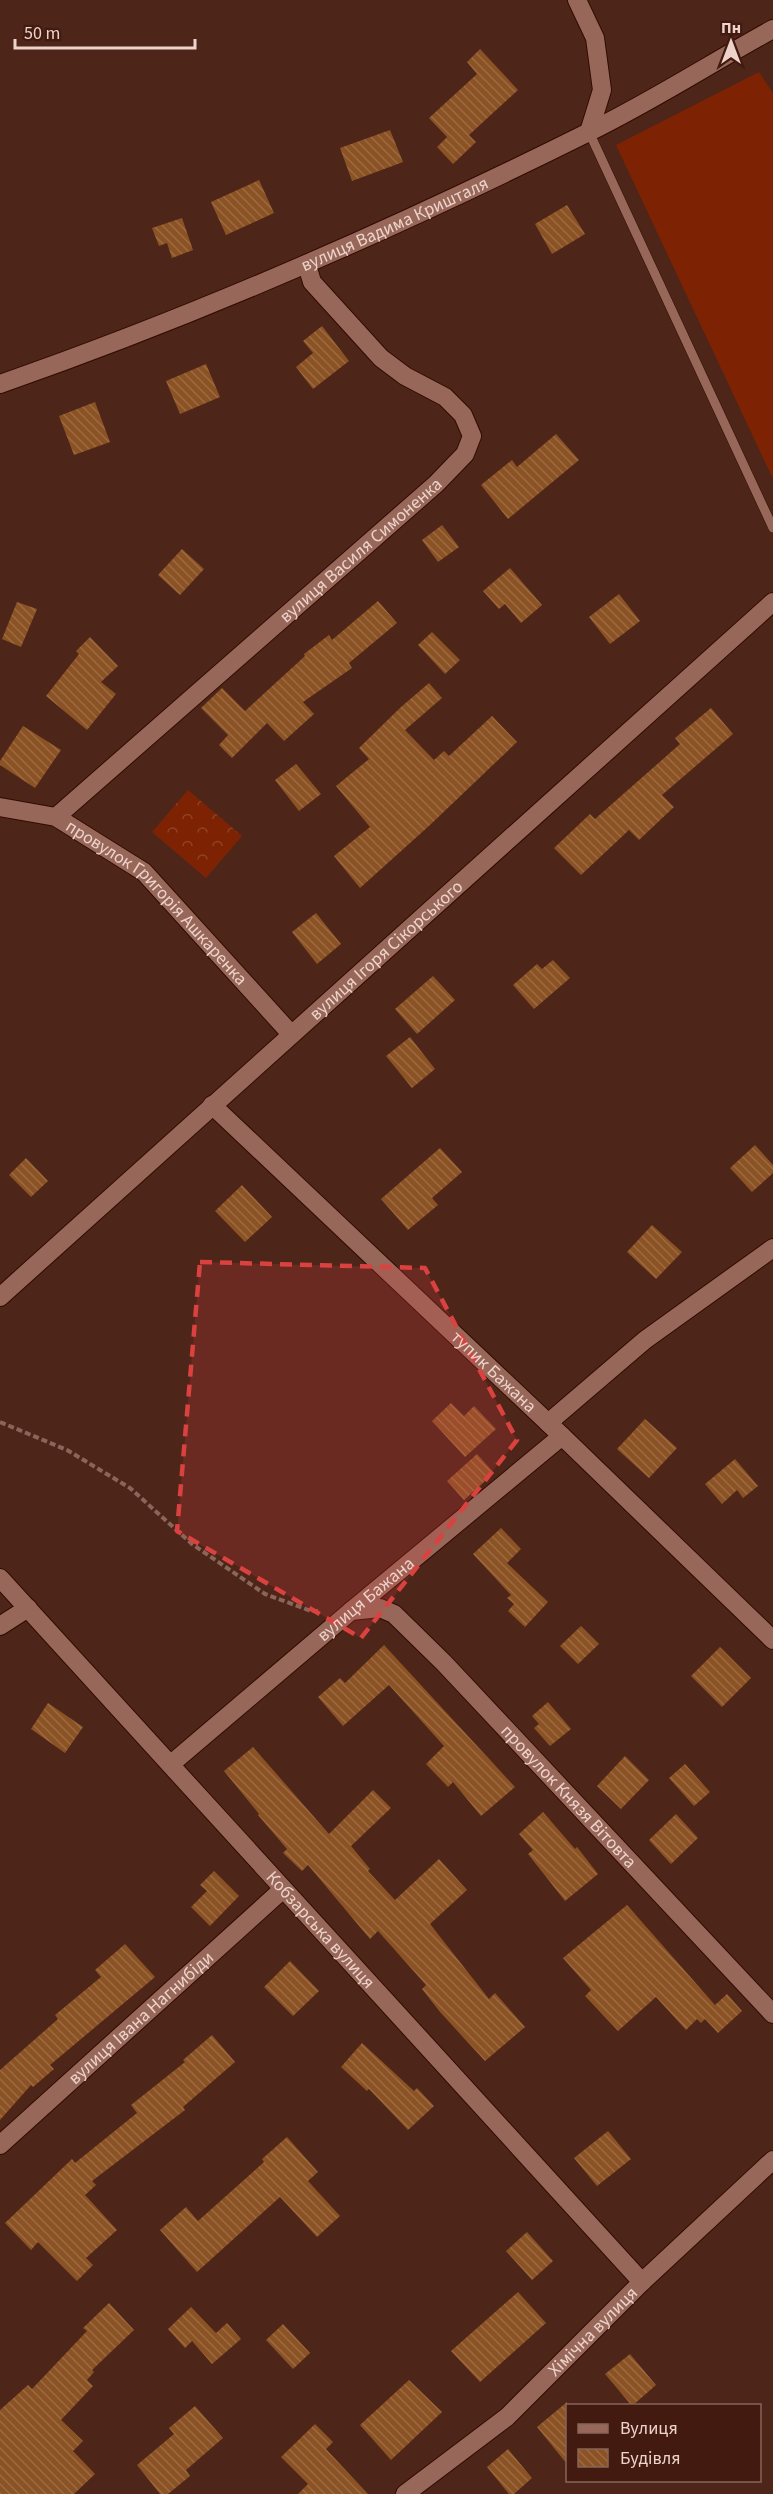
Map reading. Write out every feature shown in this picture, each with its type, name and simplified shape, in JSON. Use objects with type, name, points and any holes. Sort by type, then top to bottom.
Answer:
[{"type":"street","points":[[577,0],[595,38],[602,90],[590,132]]},
{"type":"street","name":"вулиця Вадима Кришталя","points":[[0,384],[74,358],[307,265],[590,132],[773,28]]},
{"type":"street","name":"вулиця Василя Симоненка","points":[[56,817],[436,484],[465,454],[472,436],[463,415],[445,397],[405,376],[381,358],[312,282],[307,265]]},
{"type":"street","name":"вулиця Ігоря Сікорського","points":[[0,1297],[773,602]]},
{"type":"street","name":"провулок Григорія Ашкаренка","points":[[0,807],[56,817],[144,872],[291,1034]]},
{"type":"street","name":"тупик Бажана","points":[[212,1105],[562,1436],[773,1640]]},
{"type":"street","points":[[548,1423],[645,1340],[773,1248]]},
{"type":"street","name":"вулиця Бажана","points":[[171,1764],[562,1436]]},
{"type":"street","name":"Кобзарська вулиця","points":[[0,1578],[171,1764],[282,1890],[642,2282]]},
{"type":"street","points":[[0,1626],[28,1608]]},
{"type":"street","name":"провулок Князя Вітовта","points":[[351,1611],[380,1608],[394,1614],[452,1671],[773,2014]]},
{"type":"street","name":"вулиця Івана Нагнибіди","points":[[0,2145],[282,1890]]},
{"type":"street","name":"Хімічна вулиця","points":[[405,2494],[507,2417],[642,2282],[773,2160]]},
{"type":"lane","points":[[590,132],[773,528]]},
{"type":"path","points":[[0,1422],[67,1450],[130,1488],[192,1544],[265,1594],[311,1611],[351,1611]]},
{"type":"highlighted area","points":[[200,1262],[425,1268],[517,1440],[361,1638],[177,1531]]},
{"type":"green space","points":[[759,72],[773,93],[773,479],[616,145]]},
{"type":"green space","points":[[188,790],[242,836],[206,878],[152,832]]},
{"type":"building","points":[[480,49],[518,90],[469,135],[476,142],[453,164],[437,147],[447,137],[429,118],[477,74],[467,62]]},
{"type":"building","points":[[390,130],[403,162],[352,181],[340,148]]},
{"type":"building","points":[[259,180],[274,213],[226,235],[211,202]]},
{"type":"building","points":[[567,205],[585,234],[552,254],[535,224]]},
{"type":"building","points":[[182,218],[193,250],[172,258],[167,243],[159,246],[152,228]]},
{"type":"building","points":[[322,326],[349,361],[313,389],[296,367],[313,353],[303,341]]},
{"type":"building","points":[[206,364],[220,397],[180,414],[166,381]]},
{"type":"building","points":[[95,402],[110,442],[74,455],[59,416]]},
{"type":"building","points":[[556,434],[579,460],[508,519],[481,485],[512,460],[517,467]]},
{"type":"building","points":[[442,525],[459,547],[438,562],[422,540]]},
{"type":"building","points":[[182,549],[204,569],[180,595],[158,575]]},
{"type":"building","points":[[510,568],[542,605],[521,623],[505,604],[499,609],[483,591]]},
{"type":"building","points":[[619,594],[640,621],[610,644],[589,617]]},
{"type":"building","points":[[378,601],[397,623],[349,663],[352,668],[303,702],[314,714],[284,741],[267,723],[232,758],[219,745],[228,735],[201,708],[222,688],[245,711],[305,656],[304,654],[329,635],[332,640]]},
{"type":"building","points":[[17,602],[37,609],[21,647],[2,639]]},
{"type":"building","points":[[432,632],[460,660],[445,674],[418,645]]},
{"type":"building","points":[[90,637],[118,666],[101,682],[116,694],[87,730],[46,696],[79,654],[76,651]]},
{"type":"building","points":[[429,683],[442,698],[405,730],[434,760],[444,751],[449,756],[492,716],[517,742],[360,888],[334,856],[370,827],[336,786],[369,759],[359,748]]},
{"type":"building","points":[[711,708],[733,734],[662,795],[674,807],[639,840],[629,830],[581,875],[554,848],[590,814],[595,819],[680,744],[675,738]]},
{"type":"building","points":[[23,726],[61,750],[35,788],[0,765],[0,761]]},
{"type":"building","points":[[296,764],[321,794],[299,811],[275,780]]},
{"type":"building","points":[[316,913],[341,944],[317,964],[292,932]]},
{"type":"building","points":[[553,960],[570,978],[534,1009],[513,985],[537,964],[542,969]]},
{"type":"building","points":[[433,976],[455,1000],[417,1034],[395,1009]]},
{"type":"building","points":[[410,1037],[435,1069],[412,1088],[386,1056]]},
{"type":"building","points":[[755,1145],[773,1165],[773,1173],[752,1192],[730,1168]]},
{"type":"building","points":[[440,1148],[462,1172],[432,1198],[438,1205],[408,1230],[381,1199]]},
{"type":"building","points":[[26,1158],[48,1181],[31,1197],[9,1175]]},
{"type":"building","points":[[242,1185],[272,1217],[245,1242],[215,1211]]},
{"type":"building","points":[[652,1225],[682,1252],[656,1279],[627,1252]]},
{"type":"building","points":[[451,1403],[464,1416],[474,1406],[496,1429],[465,1457],[432,1421]]},
{"type":"building","points":[[645,1419],[677,1448],[649,1478],[617,1449]]},
{"type":"building","points":[[477,1454],[494,1473],[464,1500],[447,1481]]},
{"type":"building","points":[[735,1459],[758,1486],[743,1498],[737,1490],[722,1504],[705,1484]]},
{"type":"building","points":[[501,1528],[521,1549],[507,1563],[548,1602],[525,1627],[508,1611],[514,1604],[507,1598],[511,1595],[473,1554]]},
{"type":"building","points":[[581,1626],[599,1644],[578,1664],[560,1646]]},
{"type":"building","points":[[384,1645],[515,1787],[481,1816],[453,1782],[448,1787],[426,1764],[444,1746],[389,1685],[343,1726],[318,1697],[340,1678],[345,1683]]},
{"type":"building","points":[[720,1647],[751,1678],[722,1707],[691,1676]]},
{"type":"building","points":[[548,1702],[571,1729],[550,1746],[534,1728],[539,1724],[532,1716]]},
{"type":"building","points":[[48,1703],[83,1727],[65,1753],[31,1729]]},
{"type":"building","points":[[253,1747],[329,1834],[373,1790],[391,1808],[351,1846],[370,1869],[368,1871],[395,1900],[439,1859],[467,1890],[430,1924],[489,1999],[495,1993],[525,2027],[485,2061],[440,2012],[422,1989],[426,1985],[378,1931],[370,1939],[308,1865],[302,1871],[283,1853],[287,1849],[224,1771]]},
{"type":"building","points":[[625,1756],[649,1780],[621,1809],[597,1786]]},
{"type":"building","points":[[685,1764],[710,1792],[694,1806],[669,1778]]},
{"type":"building","points":[[543,1812],[575,1849],[577,1847],[598,1874],[565,1901],[528,1854],[533,1850],[519,1834]]},
{"type":"building","points":[[676,1814],[698,1838],[671,1864],[649,1840]]},
{"type":"building","points":[[214,1871],[239,1896],[210,1926],[191,1907],[207,1891],[200,1885]]},
{"type":"building","points":[[627,1905],[715,2005],[727,1994],[742,2011],[718,2033],[705,2019],[701,2023],[697,2019],[686,2030],[656,1997],[618,2031],[585,1996],[591,1990],[563,1958]]},
{"type":"building","points":[[125,1944],[155,1977],[50,2065],[54,2069],[33,2087],[31,2085],[0,2120],[0,2070],[58,2019],[55,2015],[101,1977],[95,1970]]},
{"type":"building","points":[[290,1961],[319,1991],[293,2016],[264,1987]]},
{"type":"building","points":[[212,2035],[235,2062],[183,2107],[185,2110],[92,2181],[96,2185],[85,2195],[117,2230],[86,2258],[93,2265],[77,2281],[38,2242],[31,2250],[5,2223],[72,2159],[75,2163],[137,2113],[131,2105],[185,2062],[183,2060]]},
{"type":"building","points":[[362,2043],[414,2091],[417,2088],[434,2106],[408,2130],[369,2089],[367,2091],[341,2067]]},
{"type":"building","points":[[608,2131],[631,2159],[597,2186],[574,2158]]},
{"type":"building","points":[[287,2137],[318,2172],[308,2181],[340,2216],[317,2237],[280,2197],[197,2272],[160,2230],[186,2207],[198,2221],[264,2162],[262,2159]]},
{"type":"building","points":[[527,2232],[553,2261],[532,2280],[506,2251]]},
{"type":"building","points":[[518,2292],[546,2323],[480,2382],[451,2351]]},
{"type":"building","points":[[109,2303],[134,2330],[92,2370],[94,2372],[87,2380],[93,2386],[61,2420],[83,2441],[73,2451],[95,2474],[74,2494],[0,2494],[0,2410],[28,2385],[32,2389],[87,2331],[83,2328]]},
{"type":"building","points":[[191,2307],[216,2333],[227,2323],[241,2339],[212,2364],[192,2341],[185,2348],[168,2329]]},
{"type":"building","points":[[283,2324],[310,2353],[293,2369],[266,2340]]},
{"type":"building","points":[[630,2354],[656,2385],[634,2404],[630,2404],[605,2374]]},
{"type":"building","points":[[409,2380],[442,2412],[391,2460],[360,2425]]},
{"type":"building","points":[[567,2402],[566,2463],[537,2427]]},
{"type":"building","points":[[195,2406],[223,2438],[186,2470],[190,2476],[168,2494],[160,2494],[137,2465],[174,2434],[169,2428]]},
{"type":"building","points":[[315,2424],[333,2442],[326,2449],[368,2494],[298,2494],[308,2484],[281,2457]]},
{"type":"building","points":[[508,2449],[532,2478],[514,2494],[509,2494],[487,2467]]}]
